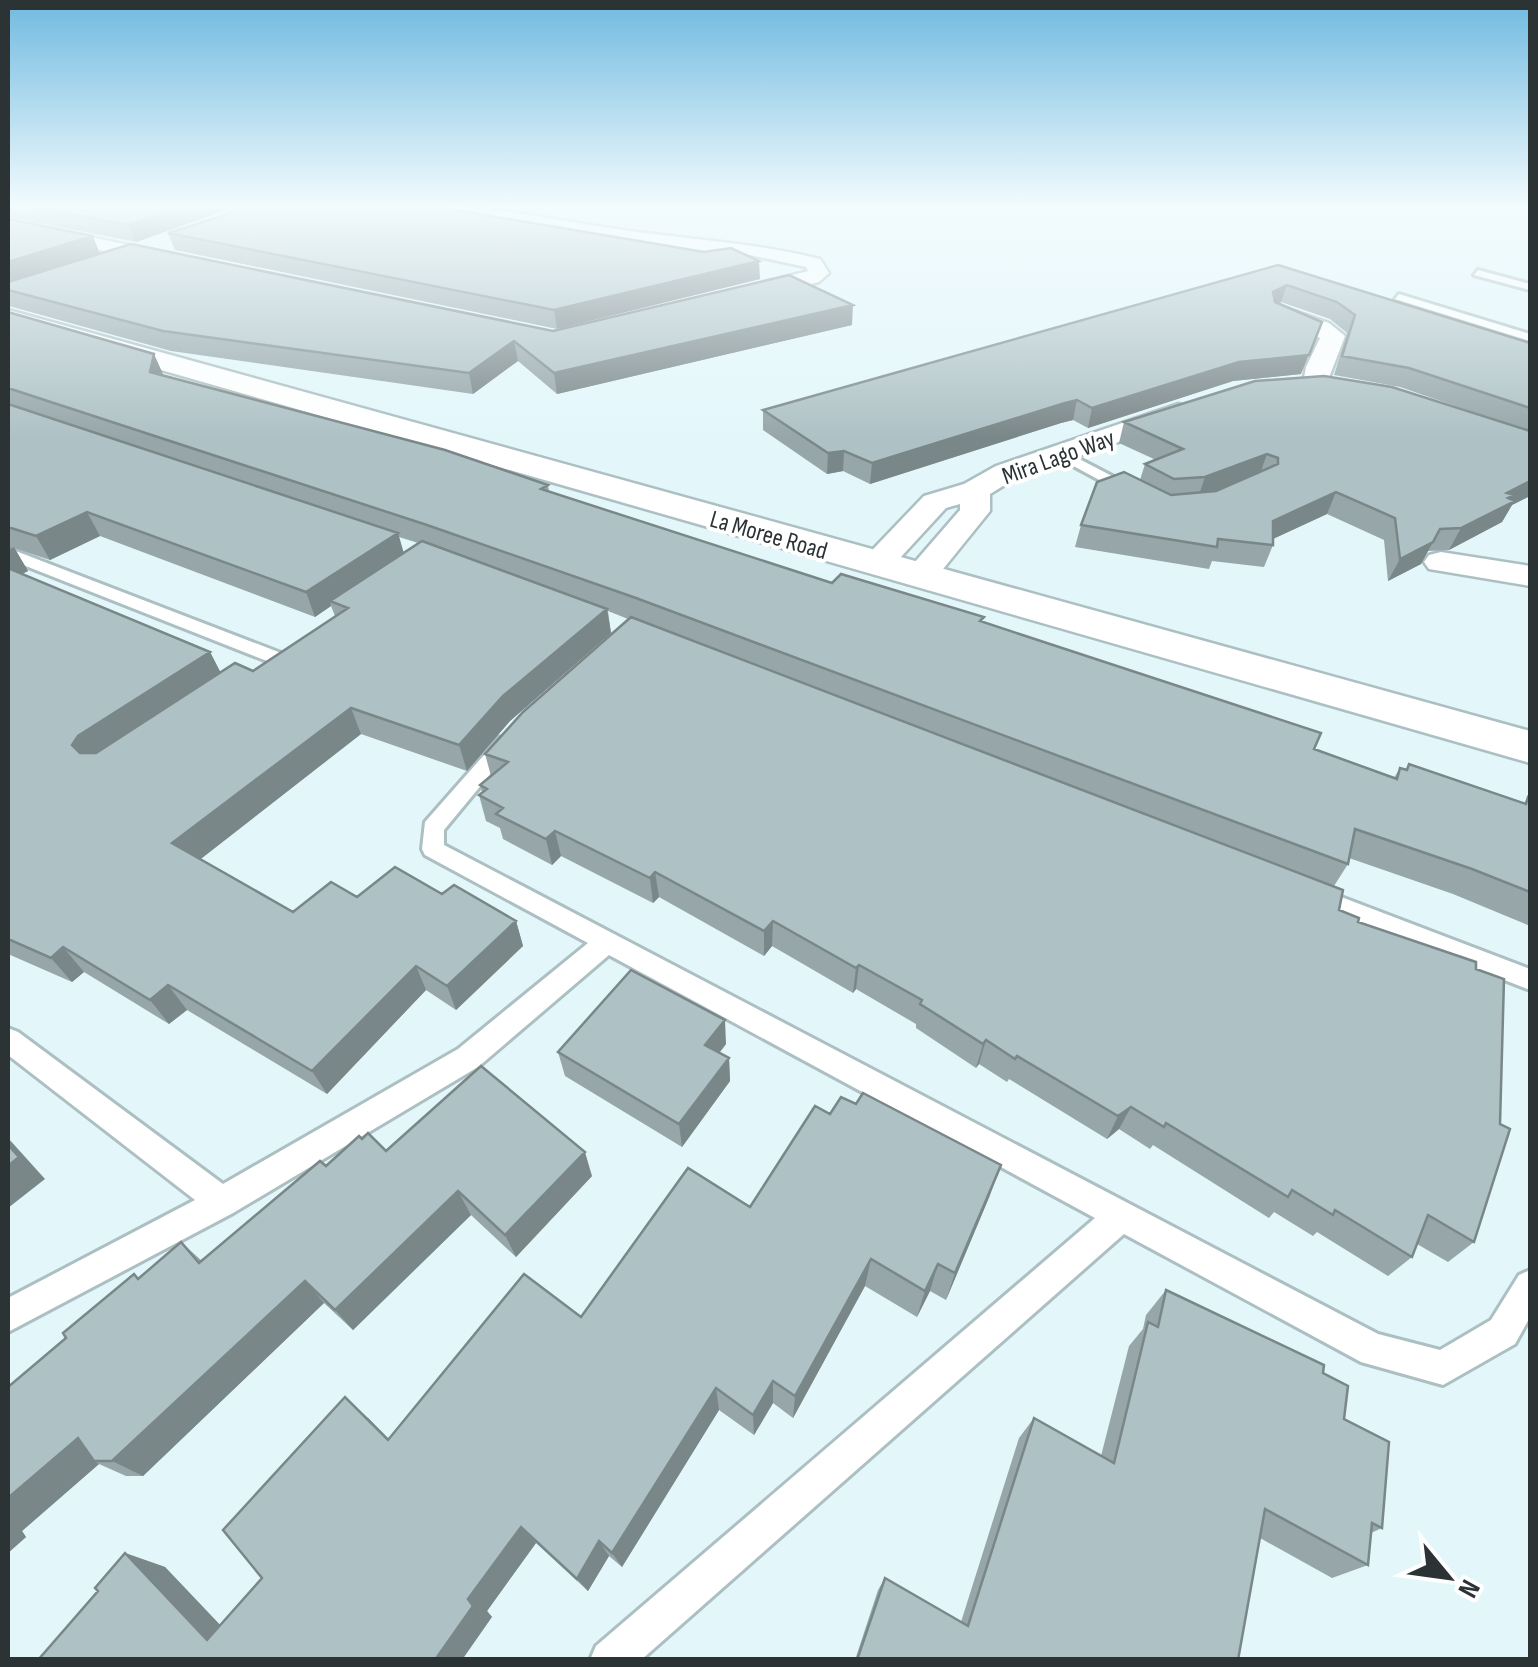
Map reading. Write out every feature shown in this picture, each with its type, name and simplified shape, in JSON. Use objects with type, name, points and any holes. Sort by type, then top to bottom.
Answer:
[{"type":"street","points":[[722,300],[792,283]]},
{"type":"street","points":[[1280,313],[1333,336],[1318,367],[1315,384]]},
{"type":"street","name":"La Moree Road","points":[[8,318],[1530,747]]},
{"type":"street","name":"Mira Lago Way","points":[[876,564],[935,502],[975,490],[1006,472],[1206,403]]},
{"type":"street","name":"Mira Lago Way","points":[[919,576],[975,511],[975,490]]},
{"type":"street","points":[[1441,562],[1530,576]]},
{"type":"lane","points":[[1399,297],[1530,338]]},
{"type":"lane","points":[[1060,453],[1147,500]]},
{"type":"lane","points":[[8,553],[274,657]]},
{"type":"lane","points":[[519,729],[432,828],[432,849],[1373,1350],[1443,1368],[1502,1332],[1530,1286]]},
{"type":"lane","points":[[1292,887],[1530,980]]},
{"type":"lane","points":[[8,1316],[222,1202],[468,1058],[607,942]]},
{"type":"lane","points":[[8,1040],[222,1202]]},
{"type":"lane","points":[[610,1660],[1123,1214]]},
{"type":"building","points":[[8,283],[319,283],[553,331],[756,283],[806,283],[853,305],[554,373],[514,341],[469,373],[163,331],[8,290]]},
{"type":"building","points":[[418,283],[668,283],[554,310]]},
{"type":"building","points":[[1215,283],[1335,283],[1530,343],[1530,408],[1409,368],[1342,356],[1355,315],[1337,302],[1287,285],[1273,292],[1275,302],[1322,322],[1309,355],[1239,362],[1092,408],[1077,400],[872,463],[844,451],[828,453],[763,410]]},
{"type":"building","points":[[8,312],[154,354],[150,372],[445,450],[548,485],[541,489],[832,583],[841,574],[984,617],[980,621],[1321,733],[1314,749],[1397,779],[1400,768],[1407,770],[1409,764],[1526,804],[1528,797],[1530,892],[1355,829],[1348,864],[636,598],[8,388]]},
{"type":"building","points":[[1324,376],[1392,387],[1530,431],[1530,481],[1507,493],[1514,495],[1508,498],[1515,501],[1461,528],[1440,529],[1433,542],[1400,559],[1395,518],[1336,492],[1273,521],[1273,545],[1218,539],[1217,547],[1081,525],[1097,482],[1124,472],[1171,495],[1216,491],[1278,464],[1278,458],[1267,454],[1205,477],[1174,479],[1145,464],[1183,449],[1124,422],[1255,381]]},
{"type":"building","points":[[8,404],[398,533],[306,592],[87,512],[36,536],[8,527]]},
{"type":"building","points":[[422,541],[607,609],[503,696],[459,745],[351,708],[172,843],[293,912],[331,882],[357,897],[395,867],[442,894],[454,885],[516,921],[447,986],[416,966],[312,1071],[168,985],[150,1000],[63,947],[51,958],[8,939],[8,568],[210,652],[78,736],[72,745],[80,753],[96,753],[235,663],[253,671],[348,608],[330,601]]},
{"type":"building","points":[[631,617],[1343,890],[1339,910],[1359,918],[1358,922],[1476,962],[1476,969],[1504,979],[1500,1124],[1510,1129],[1474,1242],[1428,1215],[1412,1257],[1335,1210],[1333,1215],[1292,1190],[1288,1197],[1166,1123],[1164,1127],[1131,1107],[1118,1116],[1017,1056],[1015,1059],[986,1040],[983,1044],[920,1004],[922,1000],[773,921],[764,931],[655,872],[650,878],[555,831],[546,839],[496,814],[503,808],[479,795],[487,789],[480,785],[508,762],[485,754],[523,712]]},
{"type":"building","points":[[631,970],[725,1020],[705,1045],[729,1058],[679,1124],[558,1052]]},
{"type":"building","points":[[481,1066],[585,1152],[505,1235],[458,1191],[335,1310],[305,1281],[112,1461],[94,1461],[78,1438],[8,1498],[8,1387],[66,1338],[63,1333],[134,1274],[138,1279],[181,1242],[199,1263],[320,1161],[326,1166],[359,1136],[362,1139],[368,1133],[386,1151]]},
{"type":"building","points":[[863,1093],[1001,1165],[955,1273],[938,1264],[925,1291],[871,1259],[795,1396],[773,1381],[753,1415],[716,1388],[612,1553],[599,1541],[577,1579],[521,1527],[468,1599],[473,1606],[435,1660],[38,1660],[98,1591],[95,1588],[125,1553],[207,1640],[262,1578],[223,1530],[345,1397],[388,1440],[524,1274],[581,1317],[688,1168],[750,1207],[815,1106],[830,1114],[841,1097],[856,1104]]},
{"type":"building","points":[[8,1145],[19,1157],[8,1166]]},
{"type":"building","points":[[1166,1290],[1324,1365],[1323,1373],[1348,1386],[1344,1419],[1389,1442],[1382,1528],[1372,1523],[1368,1565],[1265,1509],[1238,1660],[857,1660],[885,1578],[968,1626],[1034,1418],[1114,1463],[1148,1322],[1158,1327]]}]
